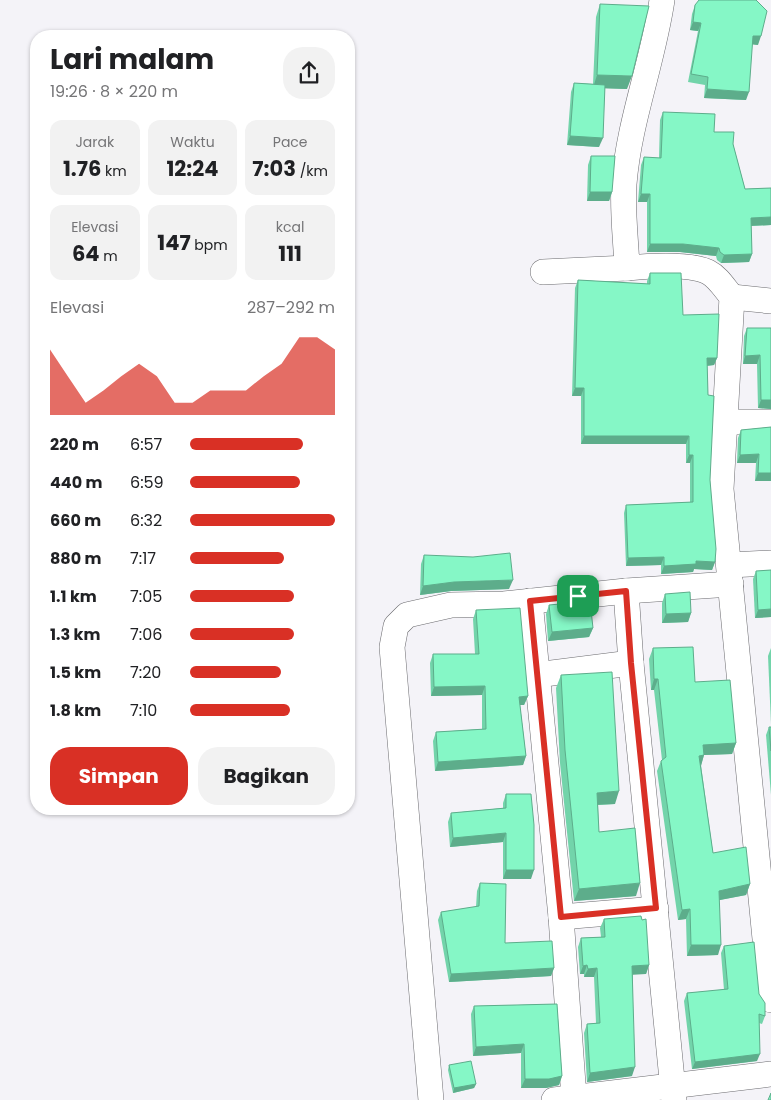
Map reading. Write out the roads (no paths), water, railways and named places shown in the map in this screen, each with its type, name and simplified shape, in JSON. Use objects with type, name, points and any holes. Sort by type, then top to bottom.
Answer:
[{"type":"street","points":[[627,268],[624,184],[631,134],[658,29],[662,0]]},
{"type":"street","points":[[543,272],[627,268],[683,268],[708,272],[732,297],[771,300]]},
{"type":"street","points":[[732,297],[721,489],[731,574],[771,1000]]},
{"type":"street","points":[[726,422],[771,422]]},
{"type":"street","points":[[431,1100],[392,647],[396,626],[407,614],[451,604],[530,601],[626,591],[731,574],[771,562]]},
{"type":"street","points":[[626,591],[631,663],[673,1093]]},
{"type":"street","points":[[530,601],[561,917],[564,1099],[673,1093],[771,1074]]},
{"type":"street","points":[[536,675],[631,663]]},
{"type":"street","points":[[561,917],[656,908]]}]
